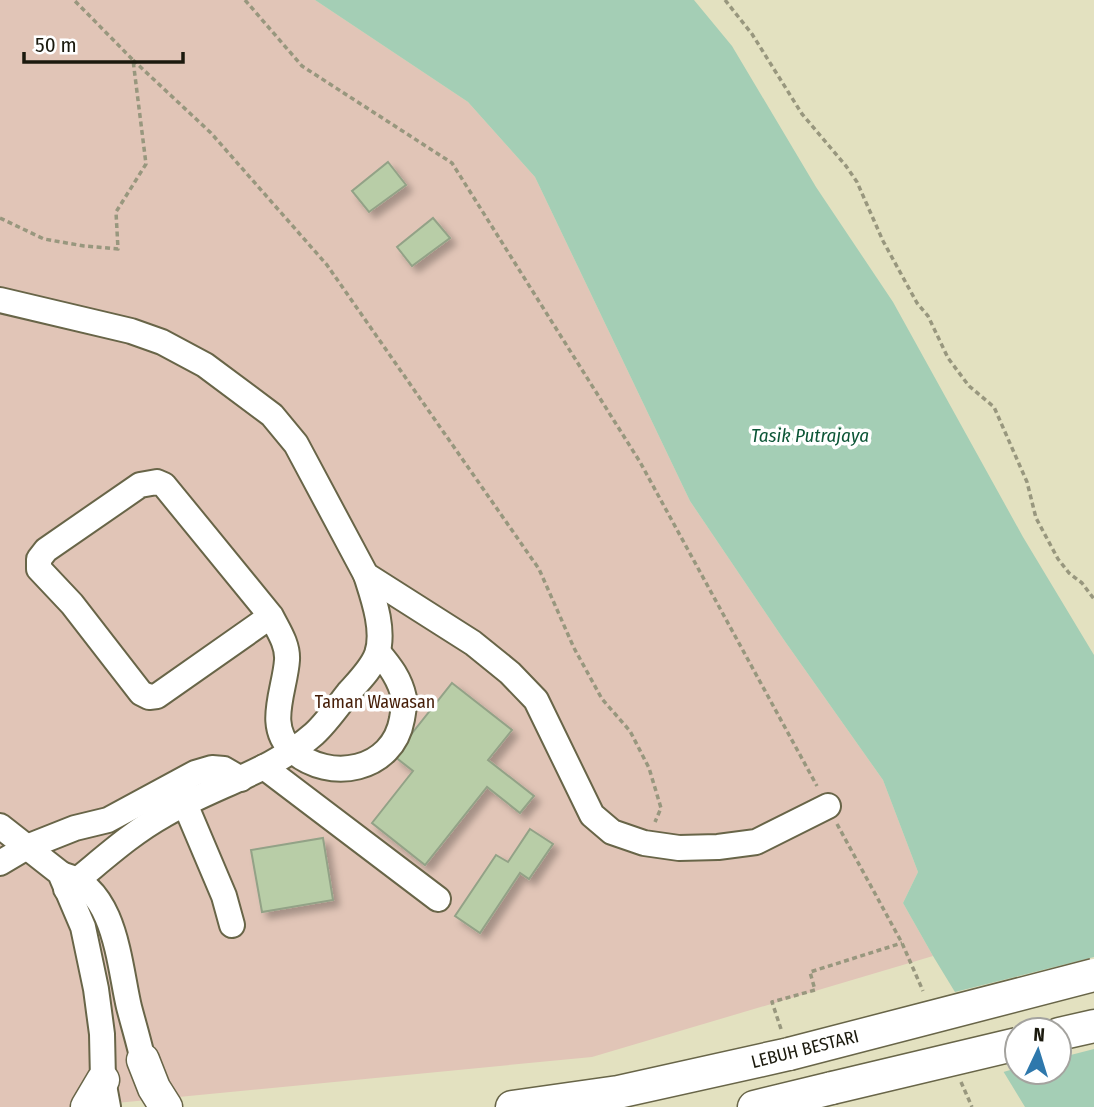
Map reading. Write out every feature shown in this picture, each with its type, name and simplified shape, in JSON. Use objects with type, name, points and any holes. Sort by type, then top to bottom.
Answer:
[{"type":"main road","name":"LEBUH BESTARI","points":[[512,1107],[618,1092],[789,1054],[1094,975]]},
{"type":"main road","points":[[1073,1031],[1094,1026]]},
{"type":"main road","points":[[754,1107],[1003,1047]]},
{"type":"main road","points":[[143,1060],[154,1088],[166,1107]]},
{"type":"main road","points":[[87,1107],[106,1093]]},
{"type":"lane","points":[[0,300],[131,331],[162,342],[205,365],[272,415],[296,444],[366,575],[378,615],[378,652],[371,666],[315,733],[264,767],[163,815],[68,881]]},
{"type":"lane","points":[[271,616],[158,696],[149,697],[141,693],[72,604],[38,569],[38,559],[46,550],[140,485],[157,482],[164,485],[271,616],[283,639],[287,658],[277,714],[278,729],[292,750],[319,767],[351,770],[380,757],[400,731],[405,700],[394,670],[378,652]]},
{"type":"lane","points":[[366,575],[473,643],[510,673],[536,700],[592,815],[612,832],[644,843],[678,848],[718,847],[757,842],[828,806]]},
{"type":"lane","points":[[264,767],[439,899]]},
{"type":"lane","points":[[0,863],[27,847],[75,828],[108,820],[195,773],[212,768],[224,769],[241,779]]},
{"type":"lane","points":[[185,804],[224,896],[232,925]]},
{"type":"lane","points":[[0,826],[68,881],[88,889],[107,914],[123,967],[128,1005],[143,1060],[151,1107]]},
{"type":"lane","points":[[68,881],[83,927],[96,989],[106,1093]]},
{"type":"path","points":[[74,0],[211,134],[327,265],[539,569],[574,648],[601,699],[630,731],[649,768],[662,808],[644,843]]},
{"type":"path","points":[[245,0],[302,66],[452,163],[640,462],[902,943],[924,994]]},
{"type":"path","points":[[725,0],[752,34],[802,114],[857,182],[883,241],[917,303],[928,316],[948,358],[969,386],[994,407],[1027,482],[1036,518],[1058,559],[1094,599]]},
{"type":"path","points":[[0,218],[44,239],[118,249],[116,212],[146,164],[133,60]]},
{"type":"path","points":[[789,1054],[772,1002],[815,990],[810,972],[902,943]]},
{"type":"path","points":[[961,1082],[972,1107]]},
{"type":"green space","name":"Taman Wawasan","points":[[0,0],[315,0],[468,102],[535,177],[690,501],[883,780],[918,872],[903,903],[933,956],[592,1057],[75,1107],[0,1107]]},
{"type":"water","name":"Tasik Putrajaya","points":[[315,0],[694,0],[732,46],[816,187],[893,302],[1023,537],[1094,655],[1094,1107],[1025,1107],[1012,1086],[1073,1086],[1073,1016],[1003,1016],[1003,1071],[933,956],[903,903],[918,872],[883,780],[690,501],[535,177],[468,102]]},
{"type":"pier","points":[[1094,957],[1094,1049],[1073,1054],[1073,1016],[1003,1016],[1003,1072],[1000,1073],[951,993]]},
{"type":"building","points":[[388,162],[406,185],[369,212],[352,191]]},
{"type":"building","points":[[433,218],[450,238],[412,266],[397,247]]},
{"type":"building","points":[[452,683],[512,730],[488,760],[534,796],[520,813],[487,787],[425,865],[372,823],[413,771],[394,756]]},
{"type":"building","points":[[530,829],[553,844],[529,879],[520,873],[480,933],[455,916],[496,855],[508,862]]},
{"type":"building","points":[[323,838],[333,900],[262,912],[251,850]]}]
